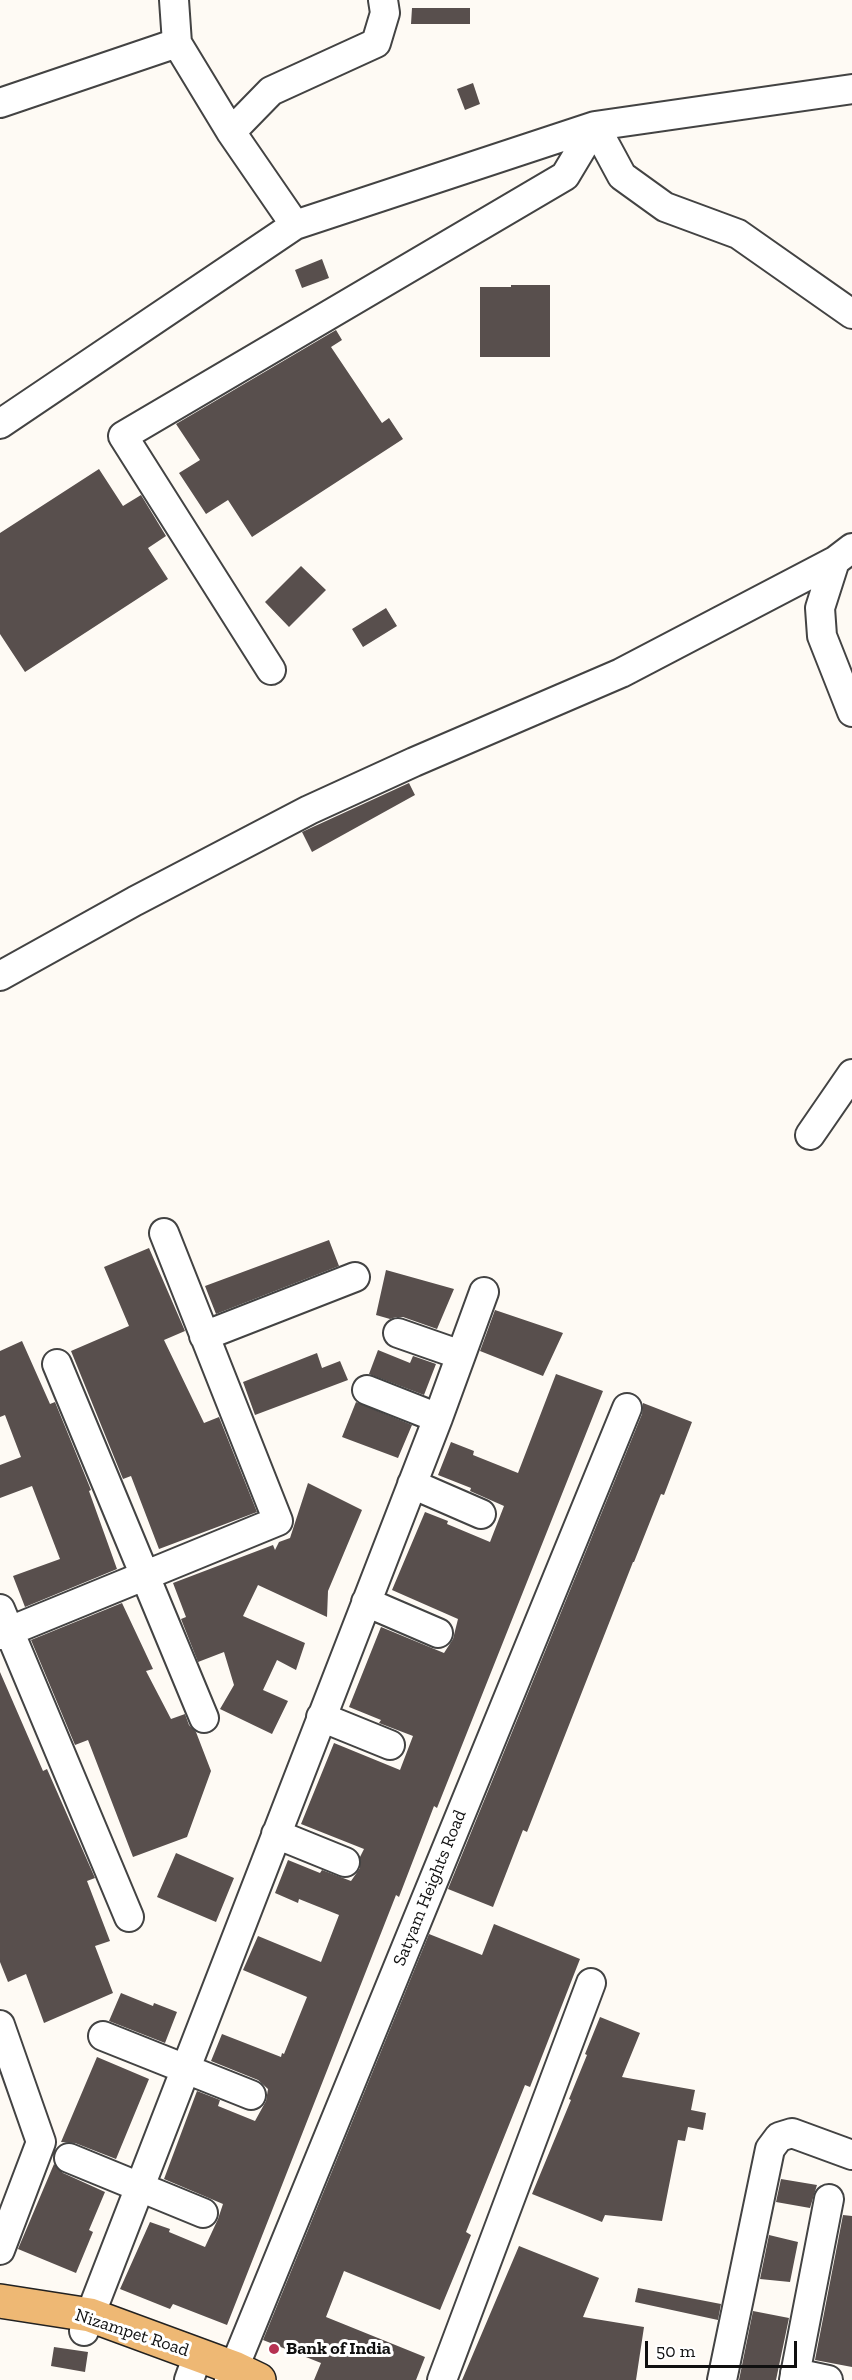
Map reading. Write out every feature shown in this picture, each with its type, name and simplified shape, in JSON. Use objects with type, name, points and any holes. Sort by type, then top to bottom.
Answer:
[{"type":"main road","name":"Nizampet Road","points":[[0,2301],[87,2323],[193,2368],[237,2377]]},
{"type":"main road","name":"Nizampet Road","points":[[0,2317],[87,2323]]},
{"type":"street","points":[[174,0],[177,44],[231,132],[295,225]]},
{"type":"street","points":[[231,132],[271,91],[376,43],[385,13],[383,0]]},
{"type":"street","points":[[0,103],[177,44]]},
{"type":"street","points":[[0,424],[295,225],[595,126],[852,89]]},
{"type":"street","points":[[595,126],[622,176],[665,207],[738,234],[852,314]]},
{"type":"street","points":[[271,670],[123,436],[565,176],[595,126]]},
{"type":"street","points":[[844,554],[820,608],[822,636],[852,712]]},
{"type":"street","points":[[0,976],[135,901],[309,810],[621,672],[844,554]]},
{"type":"street","points":[[810,1135],[852,1074]]},
{"type":"street","points":[[129,1917],[3,1625],[145,1576],[278,1521],[164,1233]]},
{"type":"street","points":[[204,1336],[355,1277]]},
{"type":"street","points":[[87,2323],[438,1418],[484,1292]]},
{"type":"street","points":[[398,1333],[461,1355]]},
{"type":"street","points":[[57,1364],[204,1718]]},
{"type":"street","points":[[367,1390],[438,1418]]},
{"type":"street","name":"Satyam Heights Road","points":[[237,2377],[627,1408]]},
{"type":"street","points":[[412,1485],[481,1514]]},
{"type":"street","points":[[366,1602],[438,1633]]},
{"type":"street","points":[[321,1717],[390,1745]]},
{"type":"street","points":[[276,1834],[345,1862]]},
{"type":"street","points":[[442,2380],[591,1983]]},
{"type":"street","points":[[0,2025],[37,2125],[41,2142],[0,2250]]},
{"type":"street","points":[[104,2036],[251,2095]]},
{"type":"street","points":[[0,2204],[26,2137],[37,2125]]},
{"type":"street","points":[[722,2380],[770,2149],[779,2137],[792,2133],[852,2155]]},
{"type":"street","points":[[69,2158],[203,2213]]},
{"type":"street","points":[[828,2380],[795,2377],[829,2199]]},
{"type":"building","points":[[412,8],[470,8],[470,24],[411,24]]},
{"type":"building","points":[[473,83],[480,104],[465,110],[457,89]]},
{"type":"building","points":[[322,259],[329,278],[302,288],[295,270]]},
{"type":"building","points":[[511,285],[550,285],[550,357],[480,357],[480,287],[511,287]]},
{"type":"building","points":[[336,330],[342,340],[331,347],[382,423],[389,418],[403,439],[252,537],[228,500],[206,514],[179,473],[200,460],[176,424]]},
{"type":"building","points":[[99,469],[123,506],[141,495],[166,536],[148,548],[168,579],[25,672],[0,634],[0,533]]},
{"type":"building","points":[[301,566],[326,590],[289,627],[265,602]]},
{"type":"building","points":[[386,608],[397,626],[363,647],[352,629]]},
{"type":"building","points":[[409,783],[415,795],[312,852],[302,832]]},
{"type":"building","points":[[329,1240],[339,1266],[216,1314],[205,1286]]},
{"type":"building","points":[[149,1248],[185,1331],[164,1340],[204,1423],[219,1417],[257,1512],[159,1549],[131,1476],[123,1479],[71,1351],[129,1326],[104,1267]]},
{"type":"building","points":[[386,1270],[454,1289],[437,1329],[403,1317],[390,1319],[376,1315]]},
{"type":"building","points":[[495,1310],[563,1333],[543,1376],[480,1351]]},
{"type":"building","points":[[22,1341],[50,1404],[55,1402],[91,1490],[89,1491],[117,1569],[25,1607],[13,1576],[60,1559],[32,1486],[0,1498],[0,1465],[21,1457],[5,1415],[0,1417],[0,1351]]},
{"type":"building","points":[[378,1350],[410,1363],[413,1356],[436,1364],[424,1395],[369,1374]]},
{"type":"building","points":[[317,1353],[322,1368],[340,1361],[348,1380],[255,1415],[243,1382]]},
{"type":"building","points":[[556,1374],[603,1391],[437,1808],[434,1806],[399,1897],[396,1895],[227,2325],[173,2304],[170,2309],[120,2289],[150,2222],[170,2229],[169,2232],[205,2247],[218,2219],[223,2204],[164,2179],[197,2091],[220,2100],[218,2106],[255,2121],[266,2101],[268,2089],[258,2080],[211,2061],[222,2034],[281,2057],[307,1997],[243,1970],[258,1936],[321,1962],[339,1915],[299,1899],[298,1903],[275,1893],[288,1860],[320,1873],[322,1870],[351,1881],[360,1868],[360,1857],[364,1849],[301,1824],[334,1743],[400,1770],[413,1736],[379,1723],[381,1720],[349,1707],[381,1627],[444,1653],[453,1639],[458,1619],[392,1590],[425,1512],[490,1542],[504,1506],[470,1491],[471,1488],[438,1475],[451,1442],[474,1451],[473,1455],[518,1473]]},
{"type":"building","points":[[356,1402],[412,1425],[398,1458],[342,1437]]},
{"type":"building","points":[[643,1403],[692,1422],[664,1495],[661,1494],[633,1562],[527,1832],[523,1830],[493,1907],[448,1889],[642,1414]]},
{"type":"building","points":[[308,1483],[362,1510],[328,1591],[327,1617],[258,1585],[243,1616],[305,1643],[296,1670],[277,1660],[263,1690],[288,1701],[272,1734],[220,1709],[234,1685],[224,1652],[198,1662],[181,1619],[186,1617],[173,1583],[273,1545],[275,1550],[279,1542],[290,1538]]},
{"type":"building","points":[[122,1603],[153,1669],[146,1671],[171,1719],[185,1714],[189,1725],[196,1732],[211,1771],[187,1837],[133,1857],[88,1740],[75,1745],[31,1640]]},
{"type":"building","points":[[0,1672],[43,1771],[47,1769],[95,1878],[87,1881],[110,1941],[95,1946],[113,1993],[44,2023],[26,1974],[8,1982],[0,1962]]},
{"type":"building","points":[[176,1853],[234,1878],[216,1922],[157,1897]]},
{"type":"building","points":[[494,1924],[580,1959],[530,2087],[525,2085],[466,2232],[471,2235],[440,2310],[344,2271],[326,2317],[425,2357],[416,2380],[314,2380],[321,2363],[263,2340],[429,1934],[482,1955]]},
{"type":"building","points":[[121,1993],[153,2006],[154,2003],[177,2012],[165,2043],[109,2021]]},
{"type":"building","points":[[600,2017],[640,2033],[622,2077],[695,2090],[691,2110],[706,2113],[703,2130],[688,2127],[685,2141],[678,2140],[662,2221],[605,2215],[602,2222],[532,2194],[571,2100],[569,2099]]},
{"type":"building","points":[[97,2057],[149,2079],[116,2159],[75,2143],[61,2142]]},
{"type":"building","points":[[54,2164],[63,2173],[105,2192],[89,2230],[93,2232],[76,2273],[18,2249]]},
{"type":"building","points":[[781,2179],[817,2185],[810,2208],[776,2202]]},
{"type":"building","points":[[843,2215],[852,2216],[852,2367],[815,2360]]},
{"type":"building","points":[[769,2235],[798,2242],[790,2282],[760,2279]]},
{"type":"building","points":[[519,2246],[599,2278],[583,2317],[644,2327],[636,2380],[462,2380]]},
{"type":"building","points":[[638,2288],[721,2304],[718,2320],[635,2302]]},
{"type":"building","points":[[753,2311],[789,2318],[776,2380],[739,2380]]},
{"type":"building","points":[[54,2347],[88,2352],[85,2372],[51,2366]]},
{"type":"place","name":"Bank of India","points":[[274,2349]]}]
